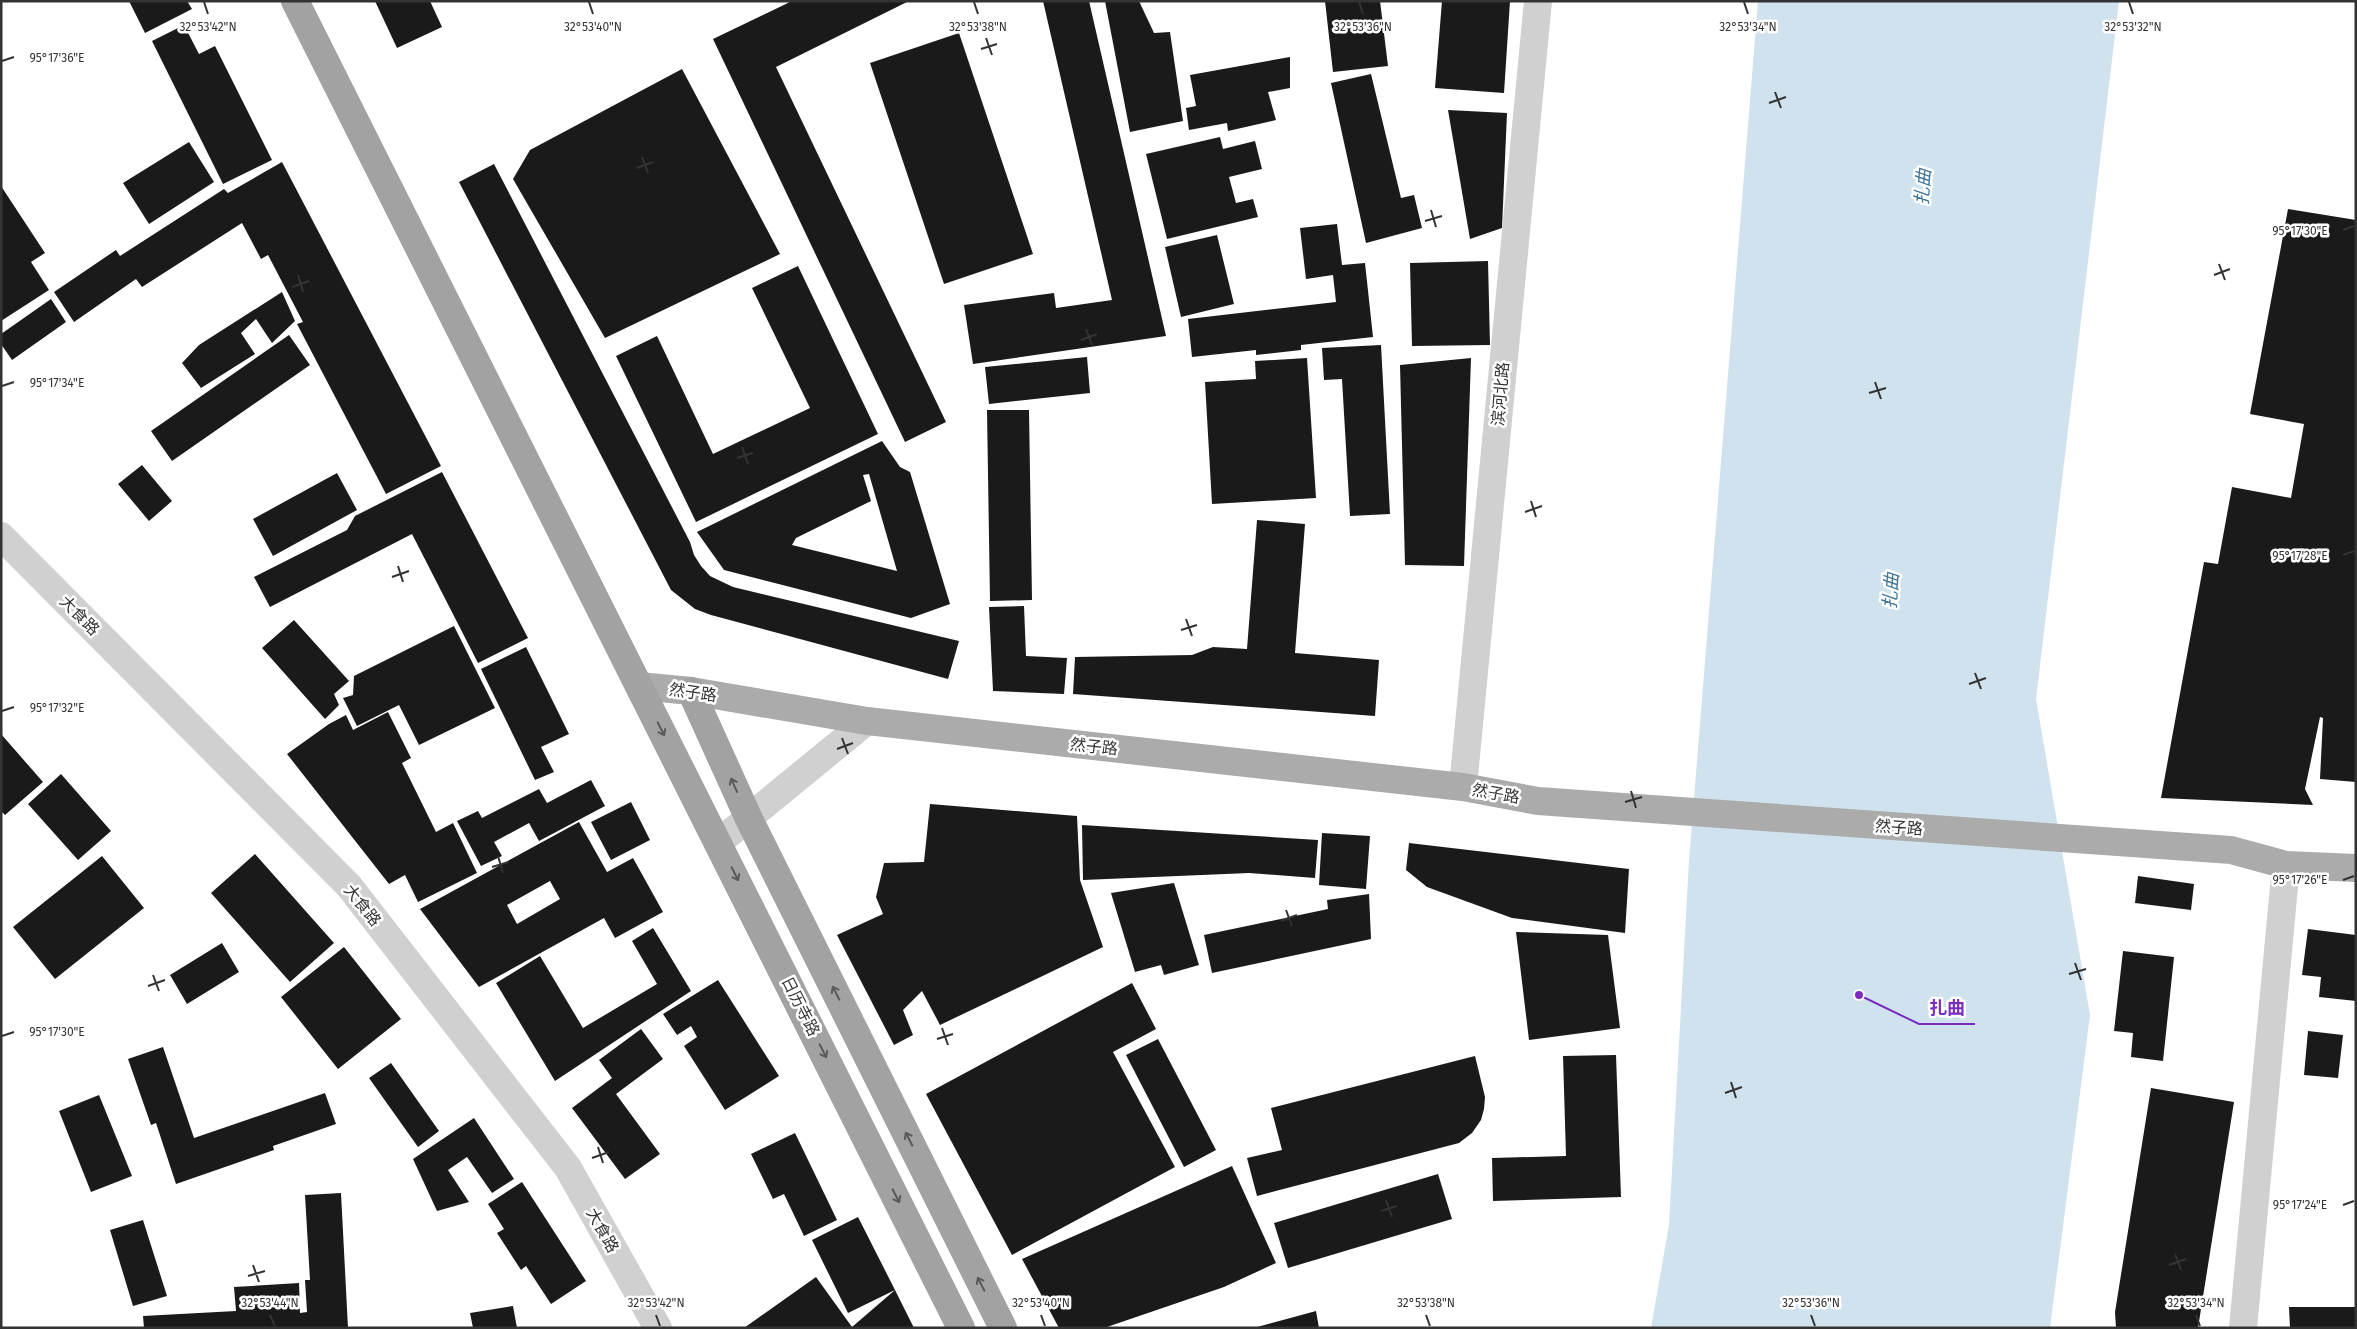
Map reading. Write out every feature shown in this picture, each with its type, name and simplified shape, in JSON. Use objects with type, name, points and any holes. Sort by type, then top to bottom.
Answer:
[{"type":"highway","name":"日历寺路","points":[[295,1],[719,842],[961,1328]]},
{"type":"highway","points":[[691,691],[749,819],[1003,1328]]},
{"type":"main road","name":"然子路","points":[[639,686],[691,691],[867,721],[1463,787],[1538,801],[2231,850],[2286,865],[2356,868]]},
{"type":"street","name":"滨河北路","points":[[1463,787],[1538,1]]},
{"type":"street","name":"大食路","points":[[1,536],[349,886],[568,1168],[658,1328]]},
{"type":"street","points":[[719,842],[867,721]]},
{"type":"street","points":[[2243,1328],[2286,865]]},
{"type":"water","points":[[1758,1],[2119,1],[2036,699],[2090,1015],[2050,1328],[1651,1328],[1669,1225],[1689,861]]},
{"type":"building","points":[[129,1],[187,1],[192,9],[145,33]]},
{"type":"building","points":[[375,1],[430,1],[442,27],[397,48]]},
{"type":"building","points":[[792,1],[909,1],[776,67],[946,422],[905,442],[713,39]]},
{"type":"building","points":[[1043,1],[1089,1],[1166,336],[973,364],[964,305],[1054,293],[1056,308],[1112,300]]},
{"type":"building","points":[[1105,1],[1139,1],[1154,33],[1170,32],[1183,121],[1130,132]]},
{"type":"building","points":[[1325,1],[1380,1],[1388,66],[1333,72]]},
{"type":"building","points":[[1442,1],[1510,1],[1504,93],[1435,88]]},
{"type":"building","points":[[184,25],[199,54],[215,46],[272,160],[223,184],[152,41]]},
{"type":"building","points":[[959,33],[1033,254],[944,284],[870,63]]},
{"type":"building","points":[[1290,57],[1290,88],[1268,92],[1276,120],[1228,131],[1227,123],[1189,130],[1186,108],[1196,106],[1190,75]]},
{"type":"building","points":[[682,69],[780,254],[605,338],[513,179],[530,150]]},
{"type":"building","points":[[1371,74],[1401,198],[1414,195],[1422,228],[1366,243],[1331,83]]},
{"type":"building","points":[[1448,110],[1507,113],[1502,228],[1470,239]]},
{"type":"building","points":[[1220,137],[1223,149],[1255,141],[1262,169],[1229,177],[1236,203],[1253,199],[1258,217],[1167,239],[1146,154]]},
{"type":"building","points":[[189,142],[214,182],[149,224],[123,183]]},
{"type":"building","points":[[282,162],[441,466],[386,494],[297,324],[303,322],[268,255],[261,259],[242,223],[142,287],[136,279],[74,322],[54,292],[116,250],[120,256],[224,189],[228,193]]},
{"type":"building","points":[[494,164],[701,566],[710,576],[733,587],[959,641],[948,679],[711,615],[695,609],[671,590],[459,182]]},
{"type":"building","points":[[1,186],[45,253],[31,262],[49,290],[1,321]]},
{"type":"building","points":[[2288,209],[2356,220],[2356,782],[2320,779],[2323,718],[2320,717],[2305,789],[2313,805],[2161,798],[2204,562],[2218,564],[2232,487],[2291,498],[2304,424],[2250,414]]},
{"type":"building","points":[[1337,224],[1342,265],[1365,263],[1373,337],[1301,345],[1301,350],[1256,355],[1256,350],[1192,357],[1188,319],[1336,302],[1333,275],[1306,279],[1300,228]]},
{"type":"building","points":[[1217,235],[1234,304],[1181,317],[1165,247]]},
{"type":"building","points":[[1488,261],[1490,345],[1412,346],[1410,263]]},
{"type":"building","points":[[798,266],[878,434],[696,522],[616,356],[657,336],[713,454],[810,408],[752,288]]},
{"type":"building","points":[[282,292],[295,321],[272,343],[256,319],[241,333],[255,354],[201,388],[182,363],[199,345]]},
{"type":"building","points":[[51,299],[66,322],[12,360],[1,344],[1,334]]},
{"type":"building","points":[[289,335],[310,365],[172,461],[151,431]]},
{"type":"building","points":[[1381,345],[1390,514],[1350,516],[1342,379],[1324,380],[1322,348]]},
{"type":"building","points":[[1087,357],[1090,393],[989,404],[985,367]]},
{"type":"building","points":[[1307,358],[1316,498],[1212,504],[1205,382],[1256,379],[1255,361]]},
{"type":"building","points":[[1471,358],[1464,566],[1405,565],[1400,365]]},
{"type":"building","points":[[987,410],[1029,410],[1032,600],[990,601]]},
{"type":"building","points":[[882,441],[900,467],[910,472],[950,604],[911,618],[724,570],[697,532]],"holes":[[[869,474],[897,571],[792,545],[796,538],[871,501],[863,475]]]},
{"type":"building","points":[[142,465],[172,501],[149,521],[118,484]]},
{"type":"building","points":[[442,472],[528,638],[478,663],[412,534],[270,607],[254,577],[347,530],[355,516]]},
{"type":"building","points":[[337,473],[357,510],[273,556],[253,519]]},
{"type":"building","points":[[1257,520],[1305,524],[1295,653],[1379,660],[1375,716],[1073,694],[1075,657],[1192,655],[1213,647],[1247,649]]},
{"type":"building","points":[[1024,606],[1026,656],[1067,658],[1064,694],[993,691],[989,607]]},
{"type":"building","points":[[294,620],[349,681],[334,694],[339,705],[325,719],[262,648]]},
{"type":"building","points":[[454,626],[495,708],[419,745],[399,705],[357,726],[343,698],[353,695],[354,676]]},
{"type":"building","points":[[526,647],[569,734],[541,747],[554,772],[535,780],[481,669]]},
{"type":"building","points":[[388,712],[411,758],[402,763],[436,832],[453,823],[477,873],[418,902],[405,875],[389,884],[287,754],[329,724],[346,715],[353,730]]},
{"type":"building","points":[[1,734],[43,782],[5,815],[1,811]]},
{"type":"building","points":[[61,774],[111,831],[78,860],[28,804]]},
{"type":"building","points":[[591,780],[605,806],[539,841],[529,823],[494,842],[502,856],[481,866],[457,821],[478,811],[482,818],[539,789],[547,803]]},
{"type":"building","points":[[631,802],[650,840],[611,860],[591,822]]},
{"type":"building","points":[[930,804],[1077,816],[1080,880],[1103,947],[940,1025],[922,991],[903,1010],[913,1035],[894,1045],[837,935],[883,914],[876,897],[884,863],[924,862]]},
{"type":"building","points":[[579,822],[607,872],[633,858],[663,912],[615,938],[604,918],[479,987],[420,909]],"holes":[[[550,881],[560,899],[517,924],[507,905]]]},
{"type":"building","points":[[1082,825],[1318,840],[1315,878],[1249,873],[1083,880]]},
{"type":"building","points":[[1322,833],[1370,836],[1366,889],[1319,885]]},
{"type":"building","points":[[1409,843],[1629,869],[1625,933],[1512,918],[1427,887],[1406,870]]},
{"type":"building","points":[[255,854],[334,943],[290,982],[211,893]]},
{"type":"building","points":[[102,856],[144,908],[55,979],[13,927]]},
{"type":"building","points":[[2138,876],[2194,884],[2191,910],[2135,903]]},
{"type":"building","points":[[1174,883],[1199,965],[1164,975],[1161,965],[1135,972],[1111,893]]},
{"type":"building","points":[[1369,894],[1371,939],[1212,973],[1204,935],[1328,909],[1327,900]]},
{"type":"building","points":[[653,928],[691,991],[555,1081],[496,983],[540,956],[583,1028],[657,984],[632,941]]},
{"type":"building","points":[[2308,929],[2356,935],[2356,1001],[2319,997],[2321,977],[2302,975]]},
{"type":"building","points":[[1516,932],[1608,935],[1620,1028],[1529,1040]]},
{"type":"building","points":[[222,943],[239,972],[187,1004],[170,975]]},
{"type":"building","points":[[344,947],[401,1019],[338,1069],[281,997]]},
{"type":"building","points":[[2123,951],[2174,957],[2163,1061],[2131,1057],[2133,1033],[2114,1031]]},
{"type":"building","points":[[718,980],[779,1076],[725,1110],[684,1046],[697,1037],[691,1026],[677,1035],[663,1014]]},
{"type":"building","points":[[1132,983],[1156,1029],[1113,1052],[1175,1167],[1012,1255],[926,1094]]},
{"type":"building","points":[[641,1029],[663,1059],[616,1094],[660,1154],[625,1179],[572,1108],[612,1078],[599,1060]]},
{"type":"building","points":[[2308,1031],[2343,1035],[2338,1078],[2304,1075]]},
{"type":"building","points":[[1158,1039],[1216,1150],[1184,1167],[1126,1055]]},
{"type":"building","points":[[163,1047],[194,1138],[325,1093],[336,1124],[273,1146],[274,1150],[176,1184],[156,1123],[151,1125],[128,1059]]},
{"type":"building","points":[[1616,1055],[1621,1197],[1493,1201],[1492,1158],[1566,1156],[1563,1056]]},
{"type":"building","points":[[1475,1056],[1485,1097],[1484,1109],[1481,1120],[1472,1133],[1459,1143],[1257,1196],[1247,1158],[1282,1150],[1271,1108]]},
{"type":"building","points":[[391,1063],[439,1131],[418,1147],[369,1078]]},
{"type":"building","points":[[2151,1088],[2234,1102],[2198,1328],[2116,1328],[2115,1312]]},
{"type":"building","points":[[99,1095],[132,1176],[91,1192],[59,1111]]},
{"type":"building","points":[[474,1118],[514,1179],[492,1193],[467,1157],[448,1170],[469,1202],[437,1211],[413,1159]]},
{"type":"building","points":[[795,1133],[837,1220],[804,1236],[784,1194],[773,1199],[751,1154]]},
{"type":"building","points":[[1232,1166],[1276,1263],[1224,1287],[1104,1328],[1059,1328],[1022,1259]]},
{"type":"building","points":[[1438,1174],[1452,1219],[1288,1268],[1274,1223]]},
{"type":"building","points":[[522,1182],[586,1281],[551,1304],[526,1266],[521,1270],[497,1233],[504,1229],[488,1204]]},
{"type":"building","points":[[341,1193],[348,1328],[144,1328],[143,1316],[236,1311],[234,1287],[299,1283],[300,1313],[307,1312],[305,1280],[310,1280],[305,1195]]},
{"type":"building","points":[[858,1217],[895,1290],[848,1313],[812,1240]]},
{"type":"building","points":[[143,1220],[167,1296],[133,1306],[110,1230]]},
{"type":"building","points":[[816,1277],[852,1327],[895,1290],[914,1328],[744,1328]]},
{"type":"building","points":[[513,1306],[517,1328],[473,1328],[470,1313]]},
{"type":"building","points":[[2289,1307],[2356,1307],[2356,1328],[2290,1328]]},
{"type":"building","points":[[1316,1311],[1319,1328],[1257,1328],[1257,1327]]},
{"type":"place","name":"扎曲","points":[[1859,995]]}]
